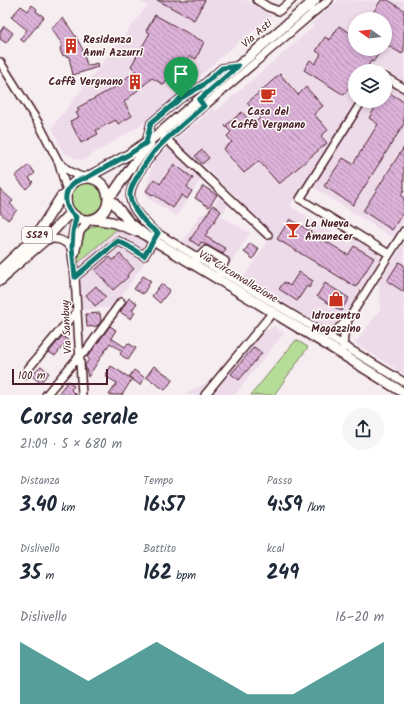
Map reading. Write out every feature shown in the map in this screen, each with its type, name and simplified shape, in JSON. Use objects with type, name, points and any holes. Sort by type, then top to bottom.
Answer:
[{"type":"main road","name":"Via Asti","points":[[108,198],[142,154],[163,136],[204,106],[238,66],[281,34],[312,6]]},
{"type":"main road","name":"Via Asti","points":[[86,178],[128,155],[146,143],[163,136]]},
{"type":"main road","points":[[86,178],[92,178],[98,181],[106,190],[108,198],[104,211],[91,219],[83,220],[74,216],[67,205],[66,193],[74,182],[86,178]]},
{"type":"main road","points":[[122,179],[118,197],[122,214]]},
{"type":"main road","name":"SS29","points":[[2,276],[36,236],[61,197],[66,193]]},
{"type":"main road","name":"Via Circonvallazione","points":[[108,198],[129,222],[145,235]]},
{"type":"main road","name":"SS29","points":[[2,276],[44,242],[66,217],[74,216]]},
{"type":"main road","name":"Via Circonvallazione","points":[[91,219],[112,222],[145,235],[156,237],[218,275],[272,312],[404,393]]},
{"type":"street","name":"Via Asti","points":[[257,0],[268,7],[279,10],[292,0]]},
{"type":"street","points":[[312,6],[329,0]]},
{"type":"street","points":[[204,106],[281,34]]},
{"type":"street","points":[[0,62],[39,124],[59,163],[66,193]]},
{"type":"street","points":[[146,143],[151,123],[181,98],[203,85],[222,68],[238,66]]},
{"type":"street","points":[[392,80],[404,88]]},
{"type":"street","points":[[358,108],[300,199],[389,254]]},
{"type":"street","points":[[75,277],[118,241],[144,256],[156,237],[134,207],[130,195],[136,179],[163,136],[268,234]]},
{"type":"street","points":[[59,163],[75,175],[86,178]]},
{"type":"street","name":"Via Sambuy","points":[[74,216],[72,247],[74,258],[82,395]]},
{"type":"street","name":"Via Sambuy","points":[[74,258],[80,232],[91,219]]},
{"type":"street","points":[[344,355],[344,335],[348,320],[404,231]]},
{"type":"street","points":[[44,242],[55,238],[72,247]]},
{"type":"street","points":[[195,261],[206,250],[225,261],[218,275],[343,344],[404,382]]},
{"type":"street","points":[[46,395],[80,355],[86,351],[121,302]]},
{"type":"street","points":[[24,375],[77,312]]},
{"type":"street","points":[[205,395],[272,312]]},
{"type":"street","points":[[319,340],[328,336],[348,320]]},
{"type":"shaded area","points":[[139,0],[246,0],[272,16],[228,51],[152,118],[82,161],[63,153],[52,127],[147,6]]},
{"type":"shaded area","points":[[338,0],[404,1],[404,82],[392,74],[392,64],[348,64],[348,108],[352,108],[290,206],[349,243],[352,238],[379,254],[379,260],[342,319],[336,324],[329,326],[321,325],[243,278],[272,234],[195,156],[193,158],[174,141],[213,108],[216,111],[314,26],[311,24]]},
{"type":"shaded area","points":[[392,85],[404,93],[404,221],[395,234],[390,236],[313,187],[364,108],[392,108]]},
{"type":"shaded area","points":[[168,148],[202,178],[177,216],[148,199],[145,192],[154,160]]},
{"type":"shaded area","points":[[222,193],[231,201],[221,216],[250,233],[226,270],[182,243],[200,215],[209,212]]},
{"type":"shaded area","points":[[117,229],[138,237],[155,247],[114,307],[82,310],[78,263]]},
{"type":"shaded area","points":[[404,243],[404,374],[355,343],[380,310],[379,282]]},
{"type":"shaded area","points":[[274,326],[284,333],[235,395],[183,395],[212,380],[257,328],[260,331],[267,330]]},
{"type":"green space","points":[[86,181],[98,186],[103,198],[98,210],[86,215],[74,210],[69,198],[74,186]]},
{"type":"green space","points":[[101,225],[117,229],[78,263],[80,243],[84,233],[94,226]]},
{"type":"green space","points":[[296,340],[308,347],[274,395],[251,395]]},
{"type":"building","points":[[157,0],[205,0],[194,20]]},
{"type":"building","points":[[381,0],[388,0],[404,10],[404,51],[402,54],[392,48],[392,12],[373,12]]},
{"type":"building","points":[[32,5],[37,9],[36,11],[44,17],[24,42],[20,39],[27,30],[11,17],[21,6],[28,11]]},
{"type":"building","name":"Caffè Vergnano","points":[[155,15],[204,42],[196,59],[190,56],[180,72],[173,69],[164,85],[152,78],[124,102],[132,116],[118,124],[116,120],[96,130],[98,134],[81,143],[70,121],[79,117],[76,113],[79,111],[77,108],[117,86],[136,70],[131,66],[150,33],[146,31]]},
{"type":"building","name":"Residenza Anni Azzurri","points":[[63,18],[83,50],[87,66],[97,63],[98,67],[73,75],[69,57],[62,55],[60,49],[62,44],[51,28]]},
{"type":"building","points":[[4,26],[13,33],[6,43],[0,39],[0,32]]},
{"type":"building","points":[[339,26],[348,32],[348,56],[377,56],[373,62],[371,61],[369,64],[348,64],[348,89],[344,95],[304,70],[310,60],[315,64],[321,54],[316,51],[325,37],[330,40]]},
{"type":"building","points":[[280,74],[298,95],[306,87],[323,106],[314,114],[328,130],[321,136],[327,143],[279,184],[259,161],[244,173],[223,149],[232,142],[227,136],[231,132],[225,126],[242,112],[253,125],[260,118],[247,103]]},
{"type":"building","points":[[392,94],[404,102],[404,124],[353,205],[324,186],[343,158],[353,164],[378,124],[369,118],[375,108],[392,108]]},
{"type":"building","points":[[404,147],[404,190],[401,195],[404,197],[404,211],[392,230],[363,211]]},
{"type":"building","points":[[202,150],[209,158],[202,164],[195,156]]},
{"type":"building","points":[[174,164],[193,178],[187,187],[192,191],[187,199],[182,195],[173,208],[146,191],[154,179],[160,184]]},
{"type":"building","points":[[29,165],[35,173],[29,178],[33,182],[26,189],[15,176]]},
{"type":"building","points":[[203,186],[217,195],[209,207],[195,198]]},
{"type":"building","points":[[0,189],[13,201],[10,204],[17,210],[8,220],[0,213]]},
{"type":"building","points":[[213,205],[221,211],[205,236],[226,249],[223,254],[201,242],[199,246],[190,240]]},
{"type":"building","points":[[290,219],[348,255],[354,246],[374,258],[356,287],[277,239]]},
{"type":"building","points":[[250,243],[259,249],[253,259],[244,252]]},
{"type":"building","points":[[120,254],[134,269],[127,275],[128,277],[113,290],[95,270],[110,257],[113,260]]},
{"type":"building","points":[[399,262],[404,265],[404,292],[387,281]]},
{"type":"building","points":[[299,272],[313,281],[309,288],[307,286],[297,301],[279,289],[284,282],[290,286]]},
{"type":"building","points":[[143,276],[151,281],[143,294],[134,289]]},
{"type":"building","points":[[325,283],[349,298],[341,311],[317,296]]},
{"type":"building","points":[[161,284],[170,290],[160,303],[152,296]]},
{"type":"building","points":[[96,286],[106,297],[95,306],[86,295]]},
{"type":"building","points":[[129,298],[137,303],[132,310],[135,312],[131,319],[120,312]]},
{"type":"building","points":[[100,313],[101,322],[97,326],[87,327],[86,314]]},
{"type":"building","points":[[110,326],[116,330],[111,338],[125,347],[128,343],[136,348],[128,360],[120,354],[122,351],[110,343],[88,377],[85,365],[89,359],[87,357]]},
{"type":"building","points":[[62,336],[68,340],[55,356],[49,352]]},
{"type":"building","points":[[254,347],[262,353],[239,380],[231,374]]},
{"type":"building","points":[[41,366],[49,373],[40,383],[31,375]]},
{"type":"building","points":[[111,366],[132,379],[122,395],[109,395],[117,383],[105,376]]},
{"type":"building","points":[[154,366],[173,379],[165,390],[146,377]]},
{"type":"building","points":[[134,370],[145,378],[140,385],[129,377]]},
{"type":"building","points":[[68,381],[74,386],[71,390],[76,395],[57,395]]},
{"type":"place","name":"Residenza Anni Azzurri","points":[[71,46]]},
{"type":"place","name":"Caffè Vergnano","points":[[135,82]]},
{"type":"place","name":"Casa del Caffè Vergnano","points":[[268,95]]},
{"type":"place","name":"La Nueva Amanecer","points":[[293,230]]},
{"type":"place","name":"Idrocentro Magazzino","points":[[336,299]]},
{"type":"route","points":[[238,66],[199,100],[204,106],[166,139],[153,153],[136,179],[130,195],[131,202],[146,222],[154,231],[158,233],[144,256],[118,241],[75,277],[72,237],[76,217],[69,210],[66,200],[66,195],[70,186],[74,182],[86,178],[128,155],[146,143],[151,123],[181,98],[203,85],[222,68],[238,66]]}]
